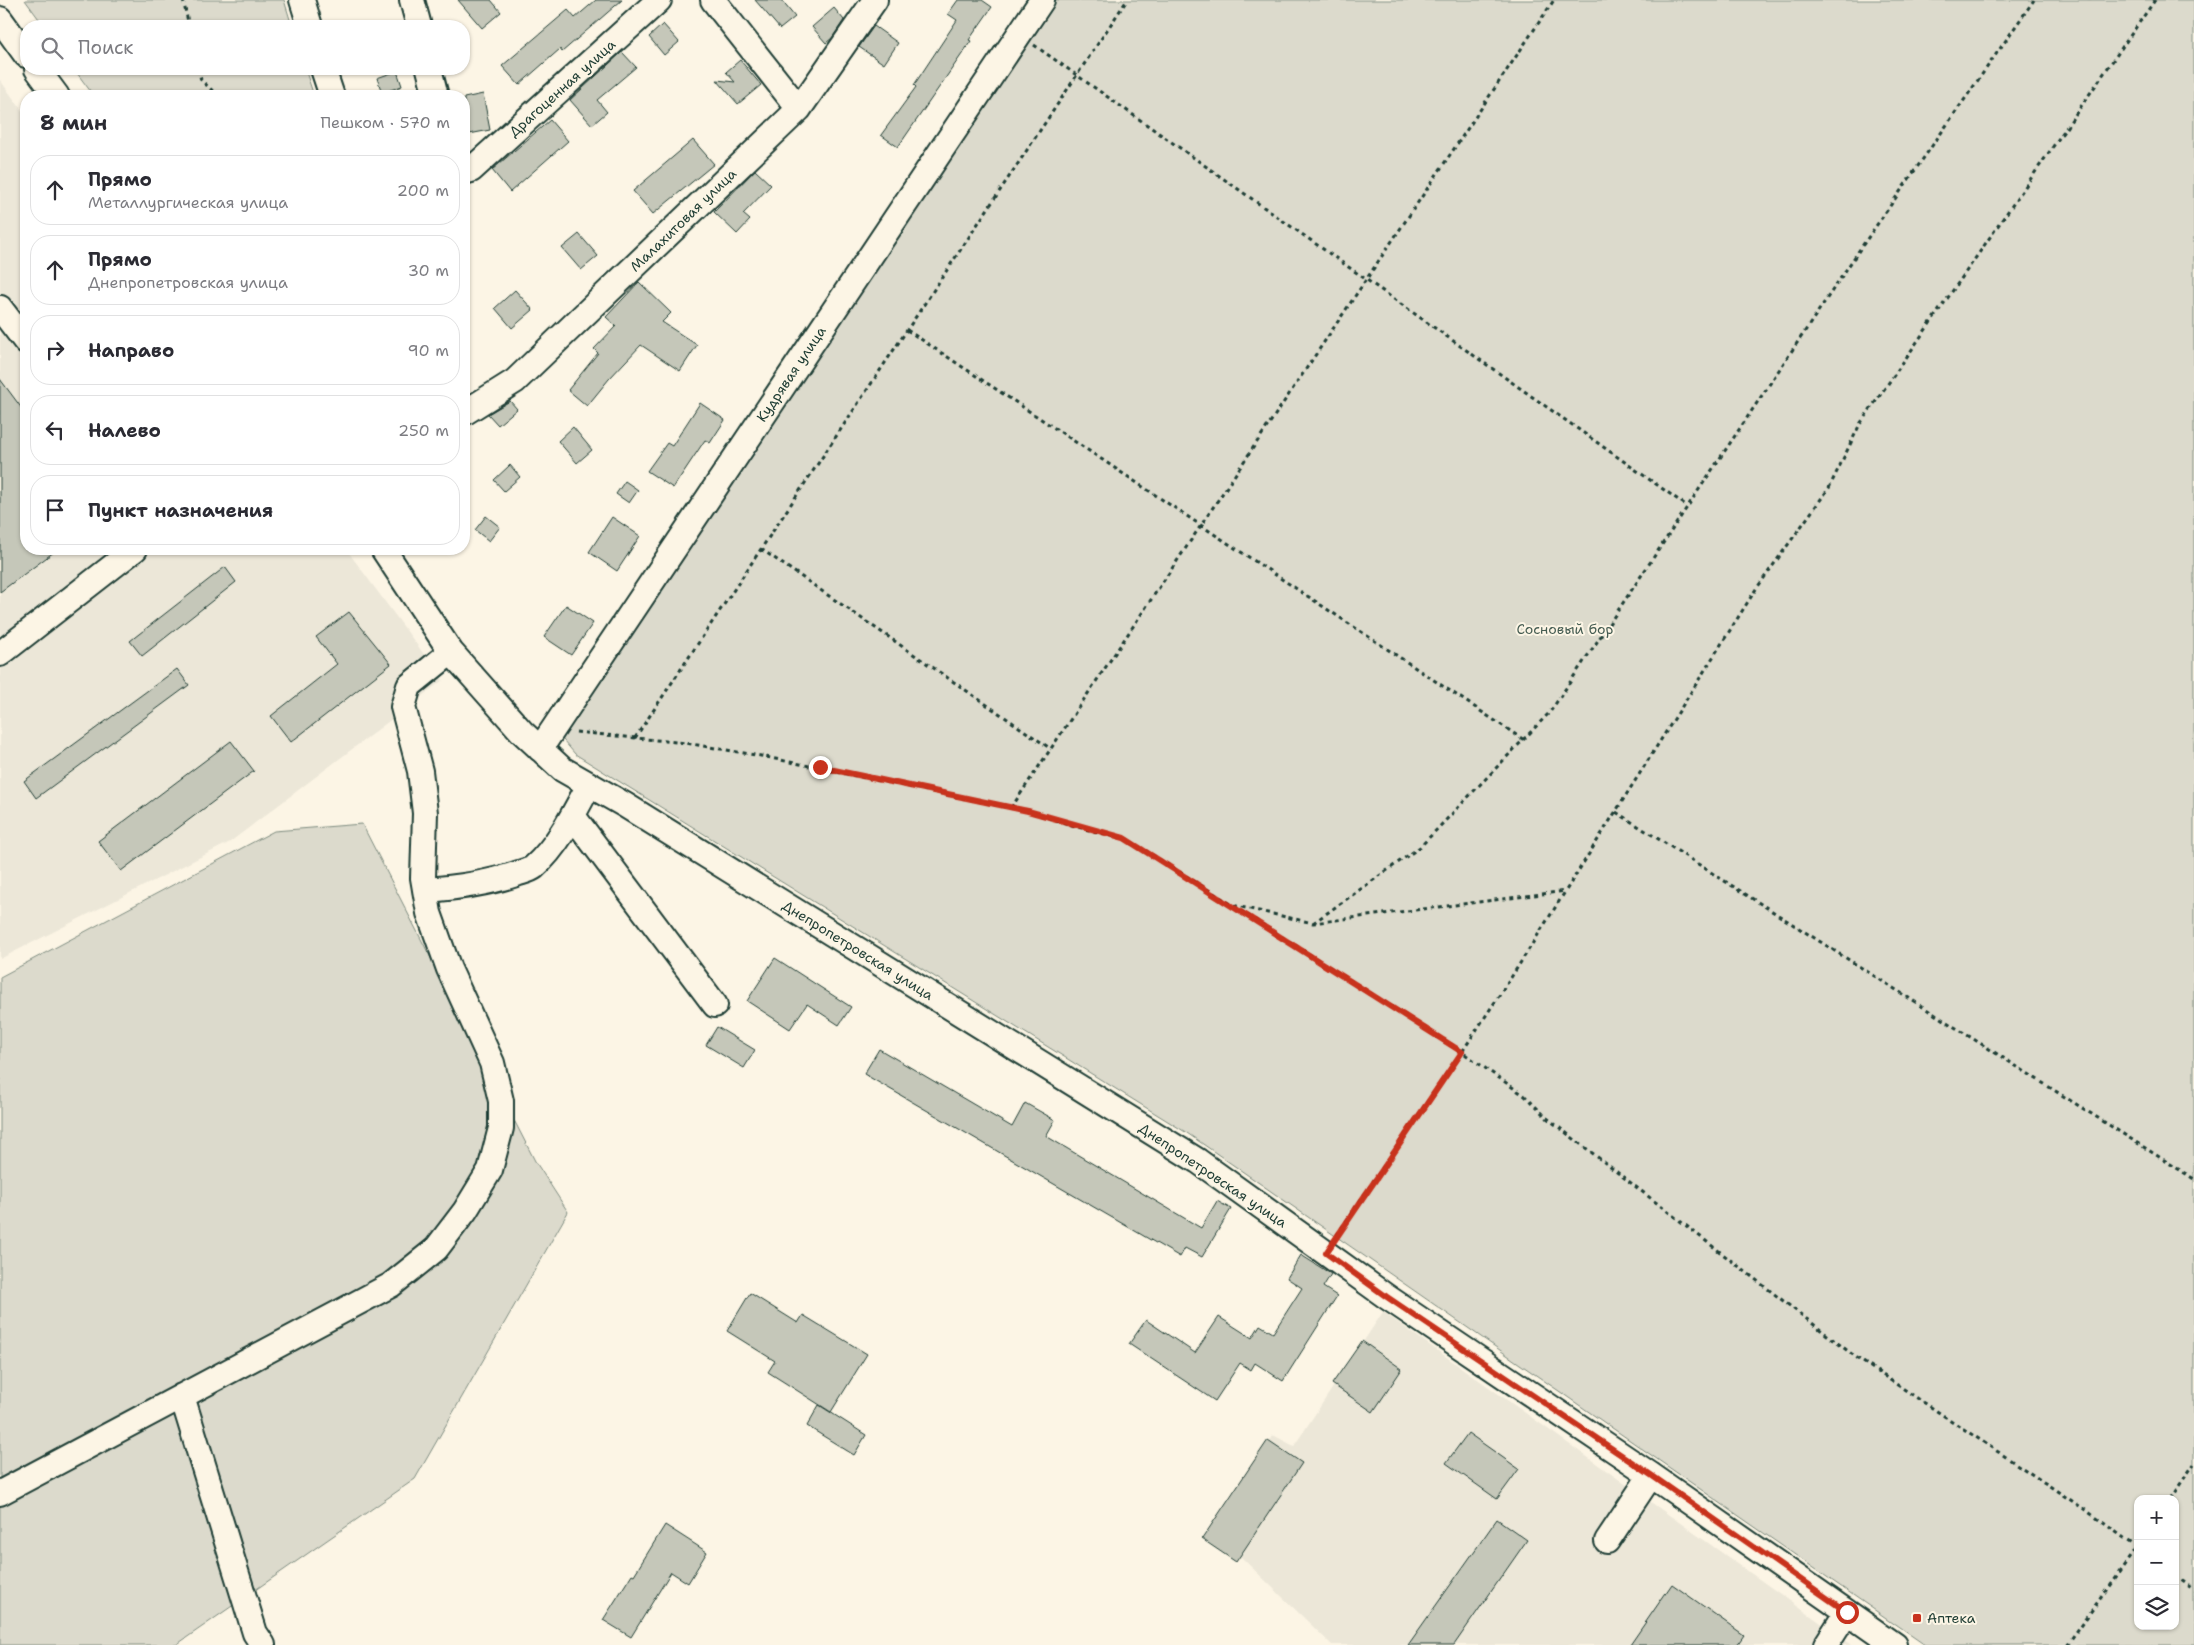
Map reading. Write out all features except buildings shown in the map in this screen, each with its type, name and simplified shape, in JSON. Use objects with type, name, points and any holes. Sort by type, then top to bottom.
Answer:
[{"type":"street","points":[[302,0],[308,20]]},
{"type":"street","points":[[412,0],[417,20]]},
{"type":"street","name":"Драгоценная улица","points":[[470,170],[659,0]]},
{"type":"street","points":[[713,0],[799,109]]},
{"type":"street","name":"Малахитовая улица","points":[[470,409],[515,381],[799,109],[875,0]]},
{"type":"street","name":"Кудрявая улица","points":[[540,749],[1042,0]]},
{"type":"street","points":[[0,19],[20,47]]},
{"type":"street","points":[[41,75],[52,90]]},
{"type":"street","points":[[325,75],[330,90]]},
{"type":"street","points":[[431,75],[434,90]]},
{"type":"street","points":[[0,308],[20,334]]},
{"type":"street","points":[[0,654],[127,555]]},
{"type":"street","name":"Днепропетровская улица","points":[[387,555],[451,652],[522,732],[562,769],[633,810],[1198,1160],[1387,1297],[1651,1475],[1894,1645]]},
{"type":"street","points":[[0,1493],[391,1285],[436,1249],[465,1210],[490,1170],[501,1128],[501,1102],[494,1073],[466,1002],[449,969],[429,912],[423,878],[424,813],[420,771],[403,707],[409,686],[451,652]]},
{"type":"street","points":[[425,890],[465,887],[532,869],[547,852],[572,816],[589,785]]},
{"type":"street","points":[[572,816],[715,1005]]},
{"type":"street","points":[[182,1396],[256,1633],[263,1645]]},
{"type":"street","points":[[1606,1541],[1651,1475]]},
{"type":"street","points":[[1826,1645],[1847,1612]]},
{"type":"path","points":[[183,0],[188,20]]},
{"type":"path","points":[[635,738],[1127,0]]},
{"type":"path","points":[[1011,808],[1554,0]]},
{"type":"path","points":[[1313,923],[1420,847],[1550,712],[1860,249],[2034,0]]},
{"type":"path","points":[[1326,1253],[1462,1052],[1756,589],[1829,488],[1860,424],[2155,0]]},
{"type":"path","points":[[1019,34],[1076,77],[1688,506]]},
{"type":"path","points":[[200,75],[201,80],[212,90]]},
{"type":"path","points":[[907,330],[1524,740]]},
{"type":"path","points":[[761,549],[1050,748]]},
{"type":"path","points":[[575,732],[686,743],[800,763],[1011,808],[1124,838],[1462,1052],[1525,1096],[1547,1118],[1857,1358],[2134,1544]]},
{"type":"path","points":[[1616,812],[2194,1179]]},
{"type":"path","points":[[1232,905],[1313,923],[1566,891]]},
{"type":"path","points":[[2173,1495],[2194,1464]]},
{"type":"path","points":[[2067,1645],[2134,1553]]},
{"type":"path","points":[[2179,1577],[2194,1588]]},
{"type":"shaded area","points":[[0,80],[20,108],[20,555],[350,555],[443,680],[230,842],[0,959]]},
{"type":"shaded area","points":[[1383,1312],[1852,1645],[1332,1645],[1212,1529],[1273,1435],[1294,1446]]},
{"type":"green space","points":[[25,0],[284,0],[290,20],[40,20]]},
{"type":"green space","name":"Сосновый бор","points":[[1049,0],[2194,0],[2194,1645],[1925,1645],[1187,1133],[575,754],[558,734]]},
{"type":"green space","points":[[78,75],[307,75],[312,90],[90,90]]},
{"type":"green space","points":[[362,824],[535,1161],[568,1212],[415,1479],[176,1645],[0,1645],[0,977],[274,831]]},
{"type":"place","name":"Аптека","points":[[1917,1618]]},
{"type":"route","points":[[820,767],[1028,811],[1085,829],[1124,838],[1462,1052],[1326,1253],[1387,1297],[1651,1475],[1847,1612]]}]
